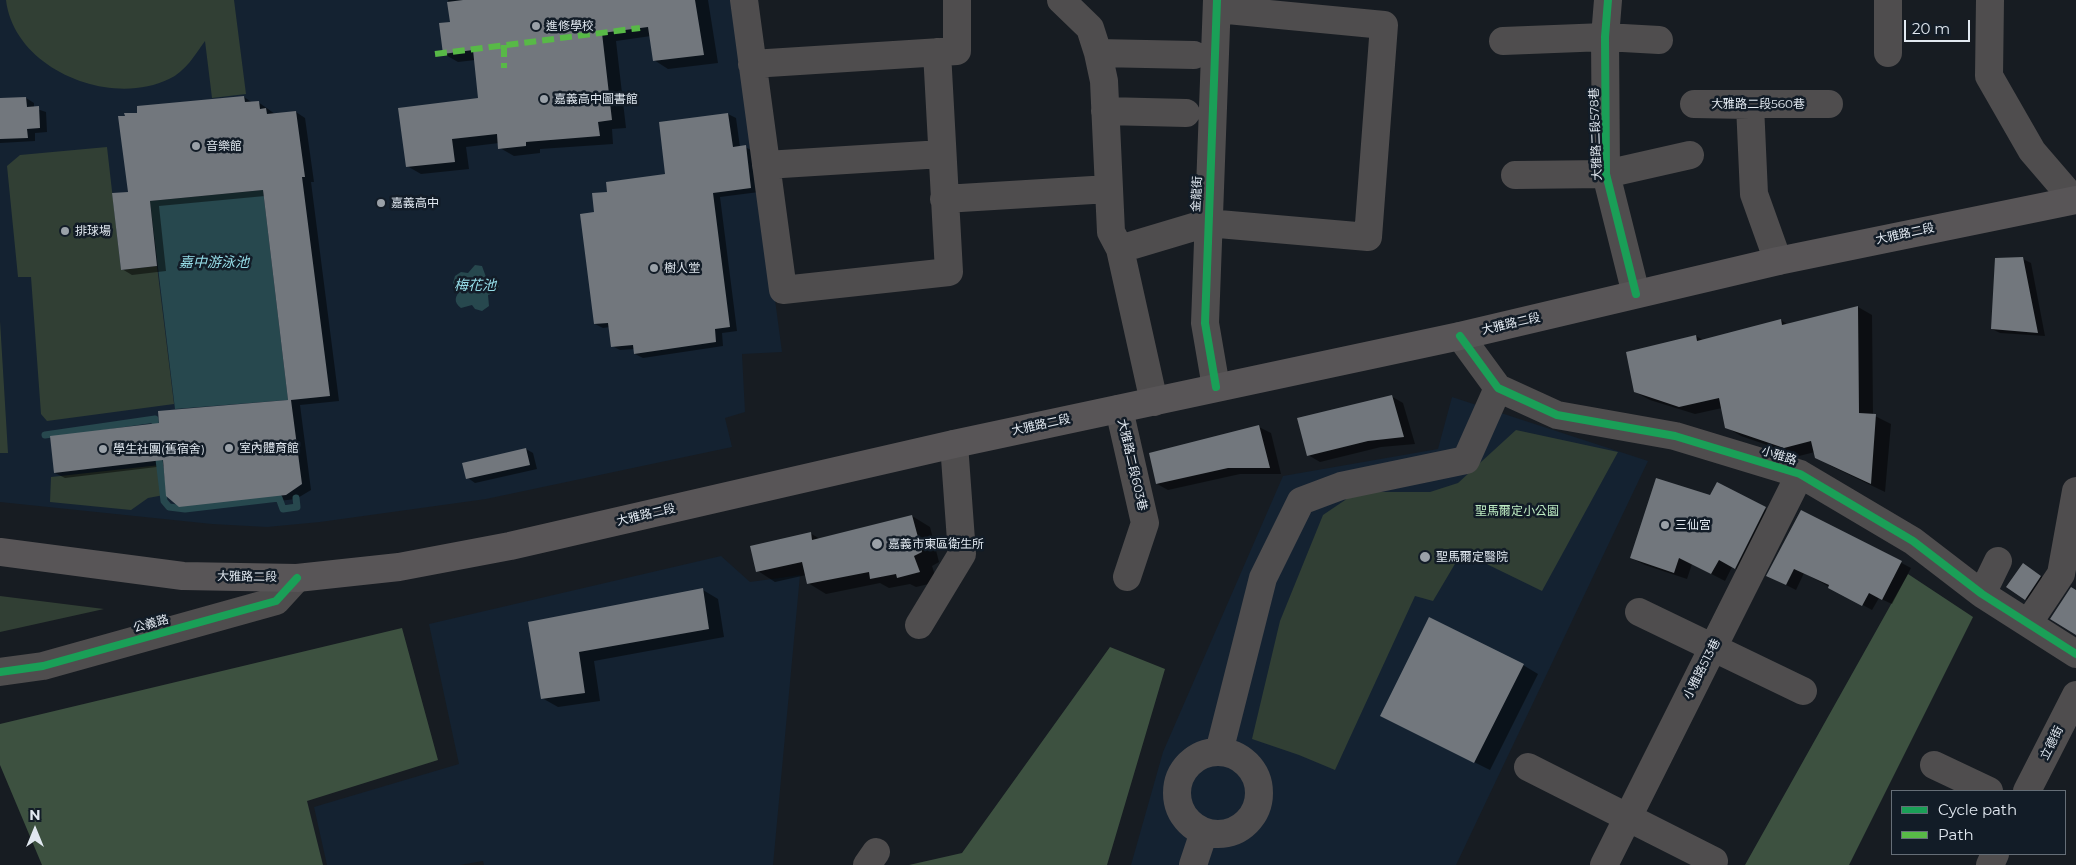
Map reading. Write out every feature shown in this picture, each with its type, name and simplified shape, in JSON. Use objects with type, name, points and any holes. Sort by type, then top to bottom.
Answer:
[{"type":"main road","name":"大雅路二段","points":[[0,552],[183,576],[297,578],[400,567],[510,546],[954,444],[1460,336],[1778,261],[2075,204]]},
{"type":"street","points":[[744,0],[783,290],[949,272],[937,52]]},
{"type":"street","points":[[752,64],[957,51],[957,0]]},
{"type":"street","points":[[1061,0],[1090,28],[1098,53],[1104,81],[1111,232],[1120,248],[1154,402]]},
{"type":"street","name":"大雅路二段578巷","points":[[1608,0],[1605,37],[1606,174],[1636,294]]},
{"type":"street","points":[[1888,0],[1888,53]]},
{"type":"street","points":[[1990,0],[1989,76],[2032,151],[2075,204]]},
{"type":"street","points":[[1120,248],[1207,223],[1368,237],[1384,25],[1217,4]]},
{"type":"street","name":"金龍街","points":[[1216,387],[1205,323],[1207,223],[1217,4]]},
{"type":"street","points":[[1503,41],[1605,37],[1659,40]]},
{"type":"street","points":[[1098,53],[1194,55]]},
{"type":"street","name":"大雅路二段560巷","points":[[1778,261],[1754,194],[1750,105],[1694,104],[1829,104]]},
{"type":"street","points":[[1105,111],[1186,113]]},
{"type":"street","points":[[766,165],[942,154]]},
{"type":"street","name":"大雅路二段578巷","points":[[1514,175],[1606,174],[1690,155]]},
{"type":"street","points":[[944,198],[1109,189]]},
{"type":"street","name":"小雅路","points":[[1460,336],[1498,388],[1557,415],[1675,436],[1800,474],[1913,541],[1982,594],[2029,622],[2076,654]]},
{"type":"street","points":[[1219,752],[1263,578],[1301,501],[1341,486],[1466,460],[1498,388]]},
{"type":"street","name":"大雅路二段603巷","points":[[1119,409],[1145,524],[1127,577]]},
{"type":"street","points":[[920,625],[962,554],[954,444]]},
{"type":"street","name":"小雅路513巷","points":[[1604,865],[1800,474]]},
{"type":"street","points":[[2029,622],[2061,574],[2076,491]]},
{"type":"street","points":[[1982,594],[1998,561]]},
{"type":"street","name":"公義路","points":[[0,672],[43,666],[276,601],[297,578]]},
{"type":"street","points":[[1639,612],[1712,649],[1803,691]]},
{"type":"street","name":"立德街","points":[[2028,790],[2076,695]]},
{"type":"street","points":[[1219,752],[1233,755],[1250,768],[1260,787],[1259,801],[1254,814],[1244,825],[1232,832],[1217,834],[1204,832],[1193,826],[1181,811],[1177,792],[1179,779],[1185,768],[1195,759],[1206,754],[1219,752]]},
{"type":"street","points":[[1934,765],[1987,790]]},
{"type":"street","points":[[1528,767],[1714,861]]},
{"type":"street","points":[[1193,865],[1204,832]]},
{"type":"shaded area","name":"嘉義高中","points":[[0,0],[735,0],[782,352],[742,354],[745,412],[725,418],[732,447],[486,499],[320,522],[267,527],[212,524],[0,502]]},
{"type":"shaded area","name":"聖馬爾定醫院","points":[[1452,397],[1648,461],[1456,865],[1131,865],[1163,752],[1283,476],[1438,449]]},
{"type":"shaded area","points":[[721,556],[750,582],[800,575],[773,865],[484,865],[483,861],[460,865],[327,865],[314,807],[459,764],[429,624]]},
{"type":"green space","points":[[6,0],[234,0],[246,94],[212,98],[205,41],[189,63],[175,76],[145,87],[120,89],[94,85],[68,76],[46,63],[27,46],[13,24]]},
{"type":"green space","points":[[107,147],[121,270],[157,266],[174,404],[47,421],[41,414],[31,277],[18,277],[7,166],[20,155]]},
{"type":"green space","points":[[0,321],[8,453],[0,453]]},
{"type":"green space","name":"聖馬爾定小公園","points":[[1516,430],[1618,452],[1542,591],[1462,552],[1433,601],[1415,596],[1335,770],[1252,739],[1280,621],[1323,515],[1357,492],[1430,492],[1458,483]]},
{"type":"green space","points":[[160,465],[164,495],[148,498],[131,510],[50,502],[51,477]]},
{"type":"green space","points":[[1908,574],[1973,617],[1849,865],[1745,865]]},
{"type":"green space","points":[[0,596],[104,609],[0,632]]},
{"type":"green space","points":[[402,628],[438,760],[307,801],[323,865],[42,865],[0,765],[0,724]]},
{"type":"green space","points":[[1110,647],[1165,669],[1107,865],[909,865],[962,853]]},
{"type":"water","name":"嘉中游泳池","points":[[263,190],[288,400],[175,409],[150,201]]},
{"type":"water","name":"梅花池","points":[[475,265],[482,266],[486,277],[493,278],[499,286],[496,292],[488,295],[489,306],[482,311],[475,309],[472,305],[461,308],[458,306],[456,299],[457,294],[461,290],[453,283],[455,276],[461,272],[468,273]]},
{"type":"building","points":[[463,0],[695,0],[704,55],[653,61],[648,27],[602,33],[612,120],[598,122],[600,136],[526,142],[526,146],[498,149],[497,134],[452,139],[455,162],[406,167],[398,108],[478,98],[473,50],[443,54],[439,23],[450,22],[447,2]]},
{"type":"building","points":[[244,96],[245,102],[259,101],[260,109],[266,108],[267,114],[296,111],[305,177],[302,177],[330,396],[291,400],[302,484],[286,495],[179,507],[166,496],[163,460],[54,473],[50,436],[159,423],[158,411],[288,400],[263,190],[150,201],[157,266],[121,270],[112,193],[128,192],[118,116],[125,116],[124,113],[137,113],[137,106]]},
{"type":"building","points":[[26,97],[27,107],[39,106],[40,128],[27,129],[28,138],[0,139],[0,98]]},
{"type":"building","name":"樹人堂","points":[[728,113],[733,147],[746,145],[751,188],[713,193],[730,327],[715,329],[716,342],[634,354],[633,345],[611,347],[608,323],[594,324],[580,214],[594,212],[592,193],[607,192],[606,182],[665,174],[659,122]]},
{"type":"building","points":[[2023,257],[2038,333],[1991,329],[1995,258]]},
{"type":"building","points":[[1858,306],[1859,413],[1876,414],[1871,484],[1815,458],[1811,441],[1784,448],[1725,428],[1719,398],[1679,407],[1634,392],[1626,352],[1696,335],[1697,341],[1781,319],[1782,325]]},
{"type":"building","points":[[1392,395],[1404,437],[1368,441],[1307,456],[1297,418]]},
{"type":"building","points":[[1259,425],[1270,468],[1228,468],[1156,484],[1149,453]]},
{"type":"building","points":[[526,448],[530,465],[466,479],[462,463]]},
{"type":"building","points":[[1656,478],[1710,495],[1717,482],[1766,507],[1735,569],[1719,560],[1711,574],[1679,558],[1674,573],[1630,558]]},
{"type":"building","points":[[1801,510],[1902,561],[1882,600],[1869,593],[1862,606],[1828,588],[1829,585],[1794,569],[1786,585],[1766,576]]},
{"type":"building","points":[[912,515],[922,552],[914,556],[920,572],[897,578],[896,574],[870,579],[869,572],[807,584],[802,562],[756,572],[750,546],[811,532],[812,540]]},
{"type":"building","points":[[2023,563],[2041,576],[2025,600],[2006,587]]},
{"type":"building","points":[[2071,587],[2076,590],[2076,635],[2050,619]]},
{"type":"building","points":[[703,588],[709,629],[579,652],[585,693],[541,699],[528,622]]},
{"type":"building","points":[[1429,617],[1524,664],[1474,763],[1380,716]]},
{"type":"waterway","points":[[45,435],[155,419],[156,433]]},
{"type":"waterway","points":[[158,451],[164,501],[169,507],[185,509],[279,498],[283,509],[297,507],[296,498]]},
{"type":"marked path","points":[[435,54],[640,28]]},
{"type":"marked path","points":[[504,45],[504,68]]},
{"type":"cycle path","points":[[1216,387],[1205,323],[1217,0]]},
{"type":"cycle path","points":[[1608,0],[1605,37],[1606,174],[1636,294]]},
{"type":"cycle path","points":[[1460,336],[1498,388],[1557,415],[1675,436],[1800,474],[1913,541],[1982,594],[2076,654]]},
{"type":"cycle path","points":[[0,672],[43,666],[276,601],[297,578]]},
{"type":"place","name":"進修學校","points":[[536,26]]},
{"type":"place","name":"嘉義高中圖書館","points":[[544,99]]},
{"type":"place","name":"音樂館","points":[[196,146]]},
{"type":"place","name":"嘉義高中","points":[[381,203]]},
{"type":"place","name":"排球場","points":[[65,231]]},
{"type":"place","name":"樹人堂","points":[[654,268]]},
{"type":"place","name":"室內體育館","points":[[229,448]]},
{"type":"place","name":"學生社團(舊宿舍)","points":[[103,449]]},
{"type":"place","name":"三仙宮","points":[[1665,525]]},
{"type":"place","name":"嘉義市東區衛生所","points":[[877,544]]},
{"type":"place","name":"聖馬爾定醫院","points":[[1425,557]]}]
